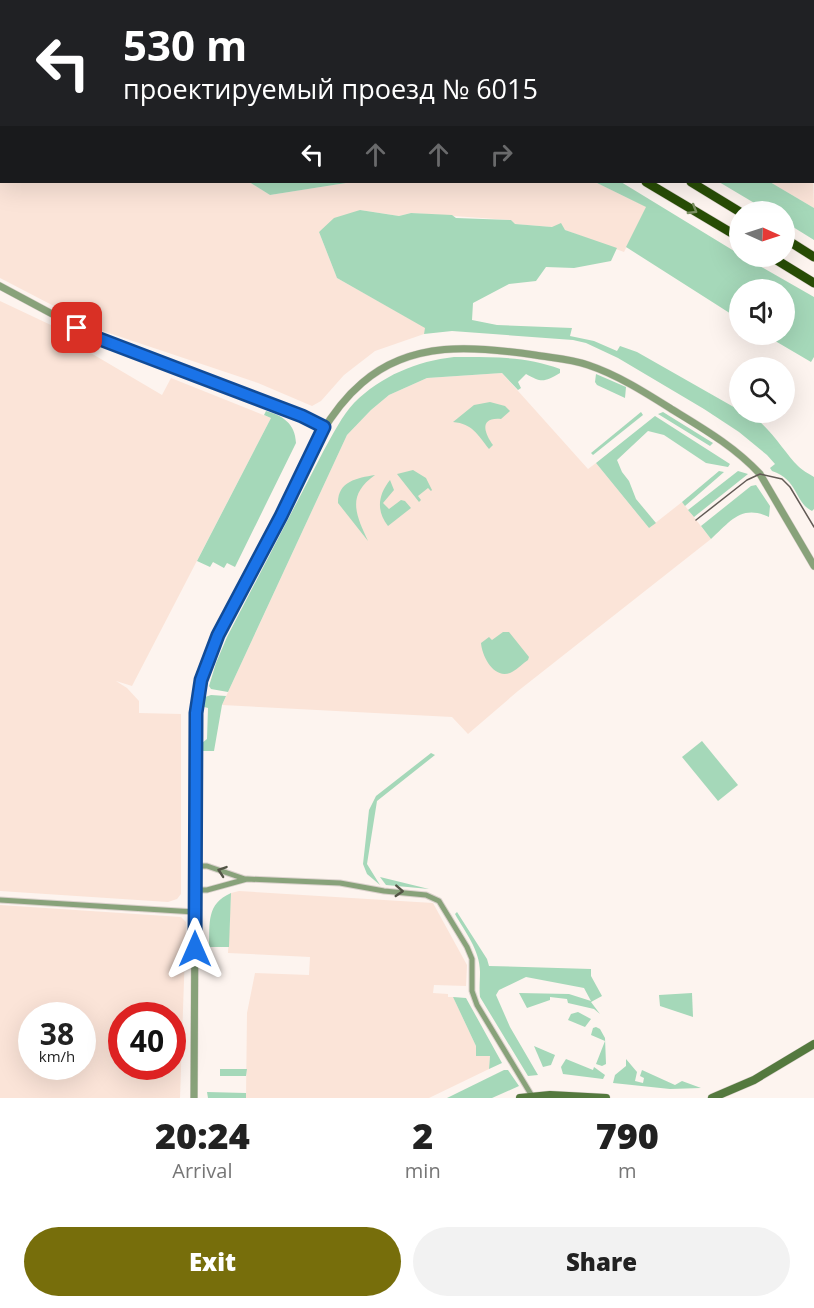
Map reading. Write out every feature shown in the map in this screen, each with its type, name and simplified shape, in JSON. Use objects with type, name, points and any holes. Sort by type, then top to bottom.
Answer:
[{"type":"highway","points":[[648,183],[729,231]]},
{"type":"highway","points":[[693,183],[729,205]]},
{"type":"highway","points":[[795,245],[814,256]]},
{"type":"highway","points":[[788,267],[814,283]]},
{"type":"main road","points":[[712,1098],[754,1080],[814,1044]]},
{"type":"main road","points":[[520,1098],[572,1095],[606,1098]]},
{"type":"street","points":[[0,286],[97,338],[302,416],[324,427]]},
{"type":"street","points":[[194,1098],[196,713],[204,668],[218,635],[281,516],[324,427],[345,400],[367,378],[394,363],[434,350],[460,347],[509,351],[587,365],[610,374],[650,396],[730,447],[760,474],[814,566]]},
{"type":"street","points":[[196,866],[207,866],[247,879],[340,883],[384,891],[413,892],[439,901],[467,946],[472,959],[472,991],[477,1005],[532,1096]]},
{"type":"street","points":[[196,890],[207,890],[247,879]]},
{"type":"street","points":[[0,900],[195,912]]},
{"type":"shaded area","points":[[0,183],[251,183],[270,195],[346,183],[597,183],[647,207],[624,252],[552,227],[514,224],[511,220],[411,213],[399,216],[360,210],[319,232],[337,278],[426,328],[424,334],[375,351],[344,375],[321,401],[312,406],[258,383],[100,330],[0,278]]},
{"type":"shaded area","points":[[772,183],[813,183],[814,208]]},
{"type":"shaded area","points":[[0,301],[87,342],[84,349],[162,395],[171,378],[271,418],[132,686],[116,681],[127,688],[139,701],[139,713],[181,714],[181,894],[177,899],[168,902],[0,891]]},
{"type":"shaded area","points":[[502,373],[588,469],[596,463],[649,528],[682,502],[711,539],[518,691],[468,734],[452,717],[222,705],[347,435],[389,395],[427,378]]},
{"type":"shaded area","points":[[239,891],[433,903],[467,965],[466,986],[434,985],[433,993],[448,994],[448,997],[453,997],[476,1046],[490,1056],[489,1069],[429,1098],[246,1098],[247,1013],[255,973],[309,975],[310,957],[228,953],[231,893]]},
{"type":"shaded area","points":[[0,905],[181,917],[186,922],[183,1002],[108,1002],[108,1080],[181,1080],[180,1098],[0,1098]]},
{"type":"green space","points":[[251,183],[346,183],[270,195]]},
{"type":"green space","points":[[597,183],[623,183],[729,248],[729,267],[762,267],[782,279],[729,279],[729,313],[626,247],[646,207]]},
{"type":"green space","points":[[721,183],[772,183],[814,208],[814,240],[795,228],[795,201],[751,201]]},
{"type":"green space","points":[[360,210],[399,216],[411,213],[452,215],[456,218],[511,220],[515,224],[552,227],[561,223],[565,230],[617,248],[611,261],[574,268],[546,267],[536,281],[509,284],[473,303],[472,320],[497,325],[572,328],[570,336],[594,341],[617,351],[620,346],[637,352],[729,404],[729,423],[762,423],[765,426],[792,460],[814,477],[814,509],[812,511],[806,507],[792,485],[781,475],[772,471],[770,468],[775,464],[767,455],[739,432],[618,358],[586,343],[573,340],[452,331],[424,334],[425,328],[337,278],[319,232],[334,218]]},
{"type":"green space","points":[[795,286],[814,297],[814,357],[811,362],[782,345],[795,345]]},
{"type":"green space","points":[[454,357],[521,359],[560,369],[560,373],[543,380],[526,374],[518,382],[521,388],[518,390],[502,373],[427,378],[389,395],[371,410],[347,435],[228,692],[211,689],[209,686],[216,663],[227,637],[324,450],[354,403],[376,385],[400,371],[427,362]]},
{"type":"green space","points":[[596,374],[626,387],[625,398],[597,385]]},
{"type":"green space","points":[[490,402],[505,406],[510,411],[501,419],[494,419],[486,423],[486,431],[493,445],[489,449],[470,427],[453,422],[474,405]]},
{"type":"green space","points":[[266,411],[278,415],[291,425],[296,443],[235,567],[227,563],[224,568],[213,562],[210,567],[197,561],[271,418],[264,415]]},
{"type":"green space","points":[[641,412],[643,415],[593,455],[591,453]]},
{"type":"green space","points":[[663,412],[713,443],[710,446],[658,414]]},
{"type":"green space","points":[[655,416],[730,464],[728,467],[706,463],[664,435],[648,431],[617,460],[636,499],[656,523],[649,528],[596,463]]},
{"type":"green space","points":[[413,470],[426,478],[432,490],[428,488],[418,496],[421,500],[419,502],[397,474]]},
{"type":"green space","points":[[719,471],[724,472],[685,506],[682,502]]},
{"type":"green space","points":[[738,471],[748,474],[694,517],[688,510]]},
{"type":"green space","points":[[375,475],[360,490],[356,505],[368,541],[338,503],[341,490],[345,485],[355,479]]},
{"type":"green space","points":[[390,480],[394,490],[383,503],[389,509],[401,500],[411,508],[388,526],[382,515],[380,503],[383,491]]},
{"type":"green space","points":[[756,485],[770,506],[769,517],[751,513],[743,514],[730,521],[711,539],[701,526],[751,486]]},
{"type":"green space","points":[[503,632],[509,632],[529,657],[512,672],[506,674],[490,666],[481,643],[489,637],[492,640]]},
{"type":"green space","points":[[226,696],[222,705],[214,751],[203,751],[202,743],[207,739],[208,708],[204,707],[205,697]]},
{"type":"green space","points":[[702,741],[738,785],[718,801],[682,757]]},
{"type":"green space","points":[[431,753],[435,755],[377,801],[367,864],[380,885],[367,874],[363,864],[369,810],[376,796]]},
{"type":"green space","points":[[380,877],[429,889],[386,885]]},
{"type":"green space","points":[[231,893],[229,947],[209,947],[213,909],[223,897]]},
{"type":"green space","points":[[457,912],[487,959],[489,966],[591,969],[591,976],[602,996],[591,1002],[600,1014],[594,1009],[568,1003],[567,999],[550,997],[550,1000],[527,1008],[519,993],[569,994],[591,1001],[584,988],[526,977],[499,990],[496,995],[510,1027],[538,1075],[528,1076],[480,997],[478,956],[455,914]]},
{"type":"green space","points":[[692,993],[693,1017],[660,1006],[659,995]]},
{"type":"green space","points":[[453,997],[466,998],[502,1063],[489,1069],[490,1056],[476,1056],[476,1046]]},
{"type":"green space","points":[[578,1012],[591,1019],[585,1027],[568,1020],[571,1014]]},
{"type":"green space","points":[[593,1028],[600,1029],[605,1038],[606,1064],[602,1066],[596,1064],[605,1041],[591,1035]]},
{"type":"green space","points":[[534,1046],[555,1055],[551,1065],[543,1067]]},
{"type":"green space","points":[[566,1059],[593,1070],[594,1067],[605,1075],[603,1079],[563,1074],[561,1067]]},
{"type":"green space","points":[[626,1059],[637,1072],[635,1081],[643,1083],[644,1078],[640,1076],[642,1070],[675,1085],[682,1081],[701,1088],[670,1089],[613,1083],[615,1075],[626,1066]]},
{"type":"green space","points":[[220,1069],[247,1069],[246,1076],[220,1076]]},
{"type":"green space","points":[[508,1070],[519,1086],[492,1098],[447,1098]]},
{"type":"green space","points":[[207,1092],[246,1093],[246,1098],[208,1098]]},
{"type":"tram line","points":[[696,520],[747,480],[760,474],[782,479],[790,487],[814,527]]},
{"type":"route","points":[[77,328],[189,374],[302,416],[324,427],[281,516],[218,635],[201,680],[196,713],[195,949]]}]
